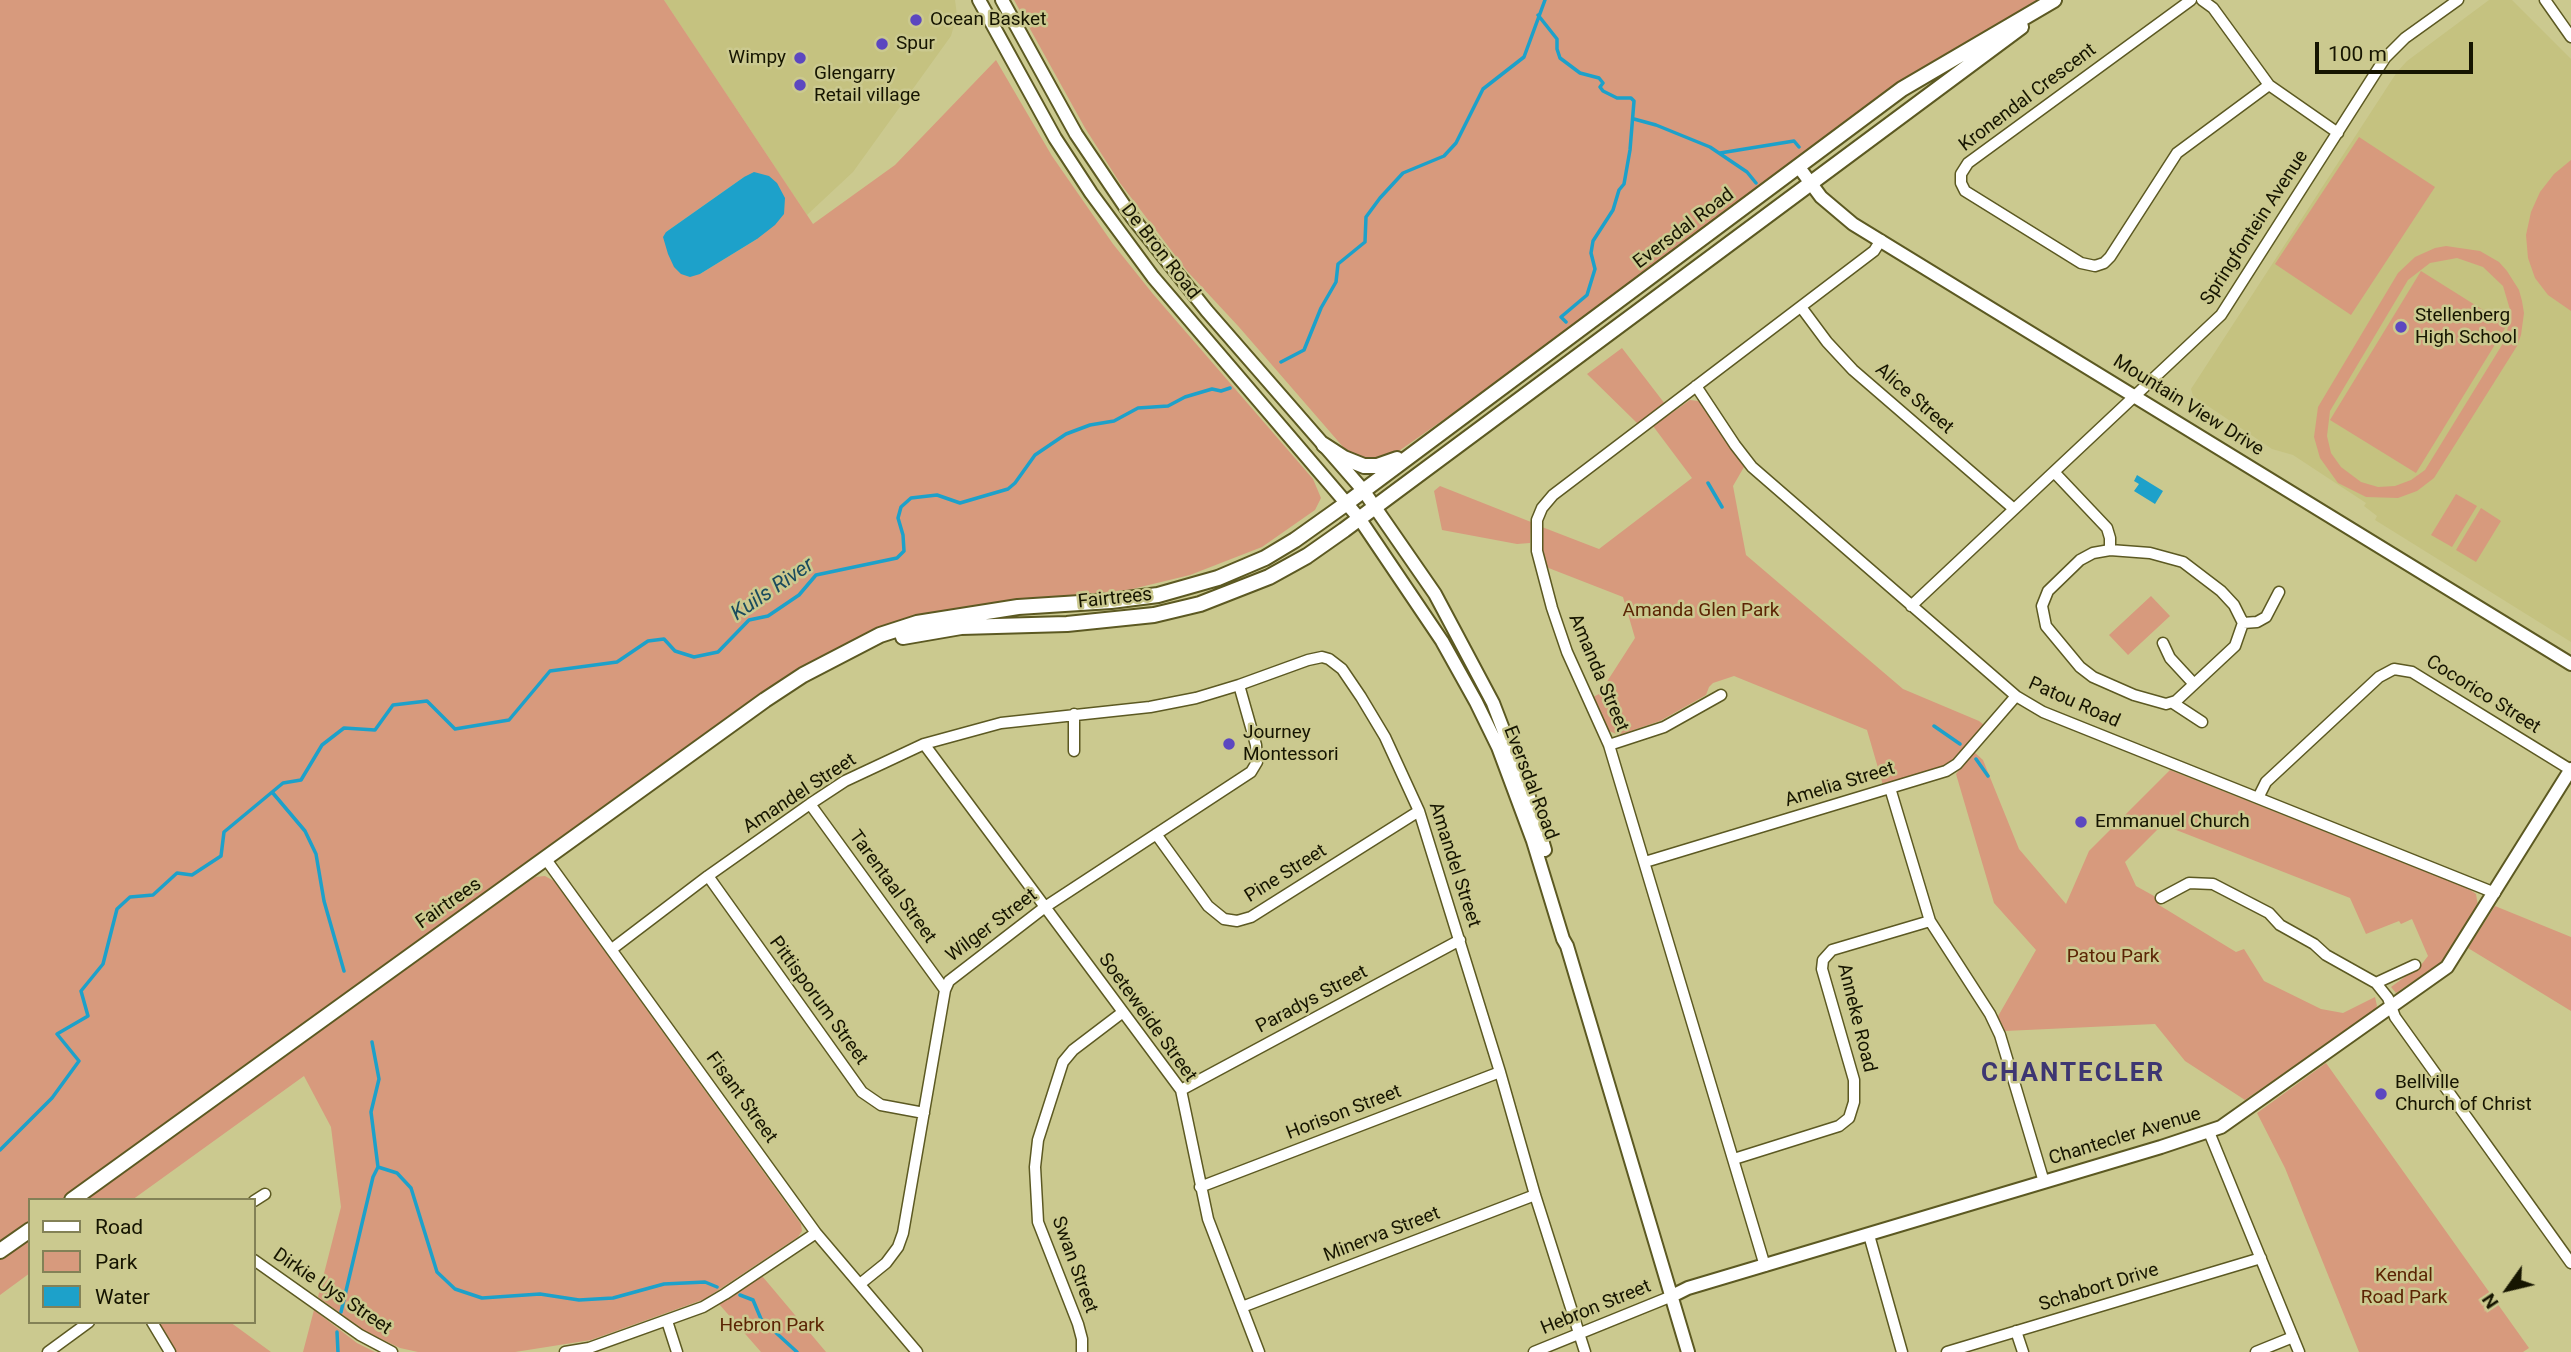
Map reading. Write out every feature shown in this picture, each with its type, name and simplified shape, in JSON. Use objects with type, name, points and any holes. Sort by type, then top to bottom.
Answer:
[{"type":"main road","name":"Eversdal Road","points":[[1363,490],[1927,72],[2054,0]]},
{"type":"main road","name":"Eversdal Road","points":[[1375,507],[2039,15],[2054,0]]},
{"type":"main road","points":[[1324,445],[1344,458],[1364,466],[1377,466],[1411,453]]},
{"type":"main road","name":"Fairtrees","points":[[75,1198],[803,675],[880,635],[948,617],[1018,607],[1133,599],[1158,595],[1218,578],[1265,558],[1295,540],[1363,490]]},
{"type":"main road","name":"Fairtrees","points":[[853,649],[937,630],[1132,619],[1200,604],[1269,577],[1307,556],[1375,507]]},
{"type":"main road","points":[[0,1251],[28,1231]]},
{"type":"street","name":"De Bron Road","points":[[979,0],[1055,138],[1118,232],[1160,286],[1347,503]]},
{"type":"street","name":"De Bron Road","points":[[1002,0],[1076,134],[1132,217],[1207,311],[1363,490]]},
{"type":"street","name":"Kronendal Crescent","points":[[2192,0],[1968,163],[1960,178],[1965,191],[2081,263],[2100,265],[2110,257],[2177,153],[2269,85]]},
{"type":"street","points":[[2202,0],[2213,8],[2269,85],[2338,133]]},
{"type":"street","name":"Springfontein Avenue","points":[[1911,606],[2226,309],[2392,50],[2458,0]]},
{"type":"street","points":[[2545,0],[2571,37]]},
{"type":"street","name":"Mountain View Drive","points":[[1798,166],[1822,197],[1853,224],[2571,664]]},
{"type":"street","name":"Amanda Street","points":[[1765,1266],[1609,745],[1572,664],[1552,608],[1537,551],[1537,520],[1542,508],[1553,495],[1874,251],[1881,240]]},
{"type":"street","name":"Alice Street","points":[[1801,307],[1827,342],[1853,370],[2014,509]]},
{"type":"street","name":"Patou Road","points":[[1696,386],[1752,467],[2016,696],[2043,712],[2495,893]]},
{"type":"street","points":[[2054,471],[2107,528],[2110,550]]},
{"type":"street","name":"Eversdal Road","points":[[1363,490],[1435,594],[1493,703],[1529,797],[1567,937],[1567,946]]},
{"type":"street","name":"Eversdal Road","points":[[1347,503],[1442,641],[1498,747],[1533,841],[1567,946],[1688,1352]]},
{"type":"street","points":[[2110,550],[2150,553],[2183,562],[2221,590],[2244,623],[2235,646],[2173,702],[2161,704],[2093,677],[2080,667],[2063,649],[2043,620],[2043,601],[2052,587],[2084,557],[2110,550]]},
{"type":"street","points":[[2244,623],[2257,622],[2266,617],[2279,592]]},
{"type":"street","points":[[2164,643],[2170,658],[2194,684]]},
{"type":"street","name":"Amandel Street","points":[[612,949],[708,876],[845,781],[924,744],[1001,723],[1150,707],[1196,698],[1308,660],[1322,657],[1335,661],[1385,737],[1419,811],[1585,1352]]},
{"type":"street","name":"Cocorico Street","points":[[2258,798],[2266,782],[2379,677],[2394,669],[2412,672],[2571,769]]},
{"type":"street","name":"Wilger Street","points":[[860,1284],[886,1263],[898,1247],[903,1233],[945,990],[954,976],[1045,907],[1246,777],[1254,767],[1258,754],[1239,685]]},
{"type":"street","points":[[1609,745],[1664,727],[1721,695]]},
{"type":"street","name":"Amelia Street","points":[[1645,862],[1953,767],[2016,696]]},
{"type":"street","points":[[2173,702],[2202,722]]},
{"type":"street","points":[[1074,714],[1074,751]]},
{"type":"street","name":"Soeteweide Street","points":[[924,744],[1181,1090],[1208,1219],[1259,1352]]},
{"type":"street","name":"Chantecler Avenue","points":[[1672,1296],[1688,1288],[2209,1132],[2231,1121],[2451,964],[2571,769]]},
{"type":"street","points":[[1890,788],[1930,921],[1990,1014],[2000,1035],[2044,1182]]},
{"type":"street","name":"Tarentaal Street","points":[[810,804],[945,990]]},
{"type":"street","name":"Pine Street","points":[[1156,834],[1208,906],[1224,919],[1237,921],[1251,917],[1419,811]]},
{"type":"street","name":"Fisant Street","points":[[545,859],[816,1233],[917,1352]]},
{"type":"street","name":"Pittisporum Street","points":[[708,876],[862,1092],[881,1105],[924,1113]]},
{"type":"street","points":[[2161,898],[2189,883],[2213,884],[2269,913],[2280,925],[2376,983],[2388,999],[2395,1017],[2571,1263]]},
{"type":"street","name":"Anneke Road","points":[[1734,1159],[1839,1126],[1849,1118],[1854,1102],[1854,1080],[1822,969],[1823,960],[1832,950],[1930,921]]},
{"type":"street","name":"Paradys Street","points":[[1181,1090],[1460,940]]},
{"type":"street","points":[[2376,983],[2415,965]]},
{"type":"street","name":"Swan Street","points":[[1082,1352],[1078,1324],[1038,1222],[1035,1167],[1038,1140],[1059,1072],[1068,1055],[1123,1012]]},
{"type":"street","name":"Horison Street","points":[[1200,1186],[1500,1072]]},
{"type":"street","points":[[2209,1132],[2299,1352]]},
{"type":"street","points":[[256,1201],[265,1194]]},
{"type":"street","name":"Minerva Street","points":[[1242,1307],[1535,1195]]},
{"type":"street","points":[[565,1352],[589,1348],[703,1307],[816,1233]]},
{"type":"street","points":[[1868,1235],[1902,1352]]},
{"type":"street","name":"Schabort Drive","points":[[1947,1352],[2261,1258]]},
{"type":"street","name":"Dirkie Uys Street","points":[[256,1262],[360,1335],[392,1352]]},
{"type":"street","name":"Hebron Street","points":[[1534,1352],[1672,1296]]},
{"type":"street","points":[[667,1321],[677,1352]]},
{"type":"street","points":[[48,1352],[86,1324]]},
{"type":"street","points":[[153,1324],[170,1352]]},
{"type":"street","points":[[2017,1331],[2023,1352]]},
{"type":"street","points":[[2256,1352],[2293,1337]]},
{"type":"shaded area","points":[[664,0],[955,0],[957,15],[951,36],[853,172],[807,215]]},
{"type":"shaded area","name":"Stellenberg High School","points":[[2489,0],[2512,0],[2571,59],[2571,642],[2375,520],[2377,516],[2364,506],[2366,503],[2293,455],[2272,449],[2193,396],[2191,389],[2397,72],[2407,61]]},
{"type":"green space","points":[[0,0],[664,0],[813,224],[895,165],[996,60],[1052,156],[1113,244],[1313,479],[1321,498],[1315,510],[1262,547],[1190,575],[1124,591],[1050,597],[896,625],[830,652],[752,700],[64,1198],[28,1198],[28,1223],[0,1243]],"holes":[[[744,177],[757,239],[700,274],[666,232]]]},
{"type":"green space","points":[[1014,0],[2045,0],[1873,102],[1503,378],[1386,460],[1363,459],[1344,448],[1187,271],[1120,183],[1085,128]]},
{"type":"green space","points":[[2359,137],[2435,187],[2351,315],[2275,264]]},
{"type":"green space","points":[[2571,160],[2571,311],[2548,295],[2535,278],[2528,258],[2526,235],[2531,212],[2540,192],[2554,174]]},
{"type":"green space","points":[[2446,246],[2480,251],[2499,262],[2519,290],[2524,313],[2521,335],[2517,346],[2434,478],[2417,491],[2398,498],[2366,497],[2338,483],[2320,458],[2314,437],[2318,407],[2398,273],[2415,257]],"holes":[[[2457,258],[2483,267],[2503,286],[2511,313],[2505,340],[2425,470],[2411,480],[2395,486],[2378,487],[2361,482],[2341,467],[2331,453],[2327,436],[2330,411],[2408,280],[2430,263]]]},
{"type":"green space","points":[[2421,271],[2507,325],[2416,473],[2330,420]]},
{"type":"green space","points":[[1622,348],[1665,404],[1638,424],[1587,374]]},
{"type":"green space","name":"Amanda Glen Park","points":[[1690,400],[1698,401],[1703,406],[1744,467],[1733,486],[1746,555],[1903,689],[1984,725],[1949,764],[1883,785],[1867,730],[1734,676],[1713,683],[1706,695],[1660,721],[1619,735],[1607,730],[1593,697],[1599,694],[1635,638],[1623,597],[1546,567],[1542,527],[1599,549],[1692,478],[1653,426]]},
{"type":"green space","points":[[1440,486],[1531,522],[1530,543],[1517,544],[1442,530],[1434,491]]},
{"type":"green space","points":[[2456,494],[2477,506],[2452,547],[2431,535]]},
{"type":"green space","points":[[2481,508],[2501,521],[2476,562],[2456,550]]},
{"type":"green space","points":[[2151,596],[2170,616],[2128,655],[2109,635]]},
{"type":"green space","name":"Patou Park","points":[[1974,752],[1983,760],[2019,849],[2066,904],[2089,851],[2170,770],[2469,889],[2476,894],[2478,906],[2444,961],[2396,993],[2391,987],[2421,965],[2428,956],[2412,919],[2401,924],[2399,921],[2366,934],[2350,898],[2166,826],[2157,830],[2125,862],[2136,886],[2154,896],[2159,905],[2236,952],[2244,949],[2264,981],[2321,1009],[2343,1013],[2375,997],[2377,1006],[2374,1011],[2245,1100],[2185,1061],[2155,1024],[2005,1031],[1997,1018],[2036,950],[1994,903],[1956,774]]},
{"type":"green space","points":[[545,876],[554,881],[801,1224],[802,1231],[798,1237],[705,1299],[591,1340],[515,1352],[418,1352],[400,1348],[366,1332],[318,1297],[341,1207],[331,1127],[304,1076],[135,1198],[87,1198],[535,877]]},
{"type":"green space","points":[[2495,906],[2571,937],[2571,1011],[2468,948]]},
{"type":"green space","name":"Kendal Road Park","points":[[2326,1063],[2529,1348],[2523,1352],[2359,1352],[2285,1168],[2257,1113]]},
{"type":"green space","points":[[28,1240],[28,1274],[0,1295],[0,1260]]},
{"type":"green space","name":"Hebron Park","points":[[762,1276],[826,1352],[761,1352],[719,1304]]},
{"type":"green space","points":[[314,1310],[357,1343],[375,1352],[303,1352]]},
{"type":"green space","points":[[159,1324],[233,1324],[271,1352],[176,1352]]},
{"type":"water","points":[[754,172],[769,176],[777,183],[785,198],[784,214],[757,239],[700,274],[690,277],[681,274],[668,254],[663,237],[666,232]]},
{"type":"water","points":[[2137,475],[2163,491],[2155,504],[2134,491],[2139,484],[2134,481]]},
{"type":"waterway","name":"Kuils River","points":[[1281,362],[1304,350],[1321,308],[1336,282],[1338,264],[1365,242],[1366,217],[1403,173],[1444,156],[1456,143],[1483,89],[1524,57],[1545,0]]},
{"type":"waterway","points":[[1538,15],[1557,39],[1560,58],[1580,73],[1599,78],[1603,83],[1600,87],[1603,91],[1617,98],[1631,98],[1634,101],[1624,184],[1619,190],[1613,210],[1593,241],[1591,253],[1595,269],[1587,295],[1561,317],[1566,322]]},
{"type":"waterway","points":[[1634,119],[1710,147],[1747,172],[1756,183]]},
{"type":"waterway","points":[[1720,153],[1794,141],[1799,147]]},
{"type":"waterway","name":"Kuils River","points":[[0,1150],[52,1098],[79,1061],[57,1034],[88,1016],[81,991],[103,964],[117,909],[130,897],[153,895],[177,873],[192,875],[221,856],[224,832],[283,783],[301,780],[322,745],[344,728],[375,730],[393,705],[427,701],[455,729],[509,720],[550,671],[617,662],[648,641],[664,639],[675,651],[694,657],[718,652],[749,620],[768,616],[799,595],[816,575],[897,558],[904,551],[898,518],[901,507],[911,498],[937,495],[960,503],[1008,489],[1035,455],[1066,434],[1090,425],[1114,421],[1138,408],[1168,406],[1185,397],[1212,389],[1221,391],[1230,388]]},
{"type":"waterway","points":[[1708,483],[1722,507]]},
{"type":"waterway","points":[[1934,726],[1960,744]]},
{"type":"waterway","points":[[1976,759],[1988,776]]},
{"type":"waterway","points":[[272,792],[305,831],[316,854],[324,901],[344,971]]},
{"type":"waterway","points":[[341,1312],[373,1177],[378,1167],[371,1112],[379,1079],[372,1042]]},
{"type":"waterway","points":[[378,1167],[397,1173],[411,1188],[437,1272],[455,1289],[482,1298],[540,1294],[579,1300],[613,1298],[664,1284],[705,1282],[717,1287]]},
{"type":"waterway","points":[[740,1295],[753,1300],[761,1319],[797,1352]]},
{"type":"waterway","points":[[337,1332],[338,1352]]},
{"type":"place","name":"Ocean Basket","points":[[916,20]]},
{"type":"place","name":"Spur","points":[[882,44]]},
{"type":"place","name":"Wimpy","points":[[800,58]]},
{"type":"place","name":"Glengarry Retail village","points":[[800,85]]},
{"type":"place","name":"Stellenberg High School","points":[[2401,327]]},
{"type":"place","name":"Journey Montessori","points":[[1229,744]]},
{"type":"place","name":"Emmanuel Church","points":[[2081,822]]},
{"type":"place","name":"Bellville Church of Christ","points":[[2381,1094]]},
{"type":"district","name":"CHANTECLER","points":[[2073,1074]]}]
